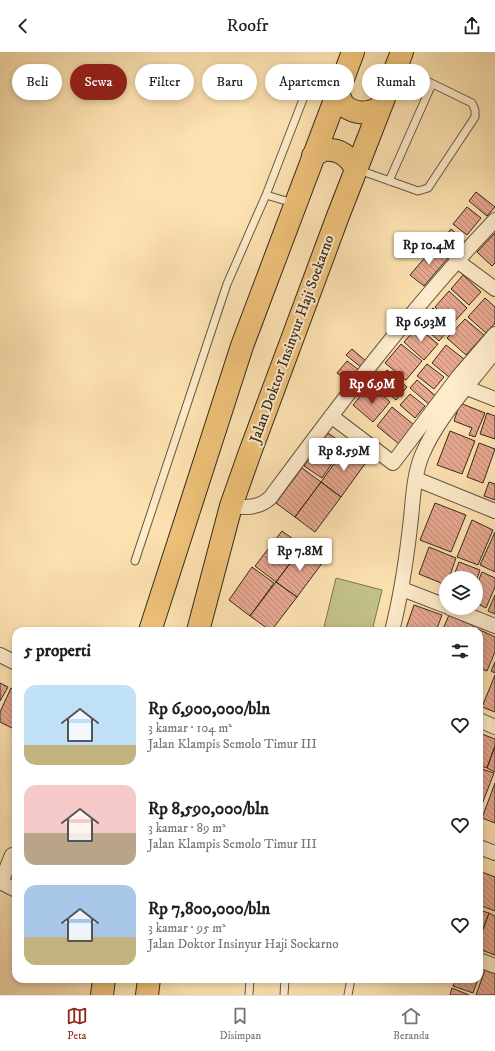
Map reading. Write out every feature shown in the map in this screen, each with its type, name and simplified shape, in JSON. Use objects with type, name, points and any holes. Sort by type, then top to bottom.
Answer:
[{"type":"main road","points":[[349,64],[353,52]]},
{"type":"main road","name":"Jalan Doktor Insinyur Haji Soekarno","points":[[199,627],[231,506],[356,169],[399,59]]},
{"type":"main road","points":[[151,627],[239,353],[297,204],[313,156],[335,100]]},
{"type":"main road","points":[[341,100],[343,105],[352,111],[364,114],[379,108]]},
{"type":"main road","points":[[313,156],[323,150],[341,153],[351,159],[356,169]]},
{"type":"main road","points":[[102,995],[104,983]]},
{"type":"main road","points":[[147,995],[148,983]]},
{"type":"street","points":[[231,506],[255,506],[266,502],[331,416],[456,260],[495,220]]},
{"type":"street","points":[[456,260],[495,289]]},
{"type":"street","points":[[331,416],[393,463],[458,377],[495,334]]},
{"type":"street","points":[[393,627],[402,589],[416,479],[422,456],[430,439],[495,351]]},
{"type":"street","points":[[467,388],[495,399]]},
{"type":"street","points":[[416,479],[495,511]]},
{"type":"street","points":[[402,589],[439,603]]},
{"type":"street","points":[[468,615],[495,626]]},
{"type":"street","points":[[0,655],[12,661]]},
{"type":"street","points":[[483,722],[495,727]]},
{"type":"street","points":[[483,848],[495,853]]},
{"type":"street","points":[[9,854],[0,882],[12,888]]},
{"type":"street","points":[[483,962],[495,966]]},
{"type":"lane","points":[[356,169],[418,191],[428,188],[475,117],[475,110],[472,103],[432,84],[399,59]]},
{"type":"lane","points":[[389,181],[432,84]]},
{"type":"lane","points":[[135,561],[227,284],[266,195],[303,100]]},
{"type":"lane","points":[[266,195],[297,204]]},
{"type":"lane","points":[[248,995],[250,983]]},
{"type":"lane","points":[[284,995],[285,983]]},
{"type":"lane","points":[[348,995],[350,983]]},
{"type":"green space","points":[[336,578],[382,590],[373,627],[324,627]]},
{"type":"building","points":[[476,192],[495,207],[487,216],[469,201]]},
{"type":"building","points":[[467,207],[481,218],[467,235],[453,224]]},
{"type":"building","points":[[451,229],[464,240],[453,254],[440,243]]},
{"type":"building","points":[[495,233],[495,263],[492,266],[477,252]]},
{"type":"building","points":[[434,247],[448,258],[424,286],[410,275]]},
{"type":"building","points":[[463,275],[481,292],[469,305],[451,289]]},
{"type":"building","points":[[449,291],[467,308],[453,323],[435,307]]},
{"type":"building","points":[[485,298],[495,307],[495,323],[486,333],[468,317]]},
{"type":"building","points":[[433,308],[453,325],[439,341],[419,323]]},
{"type":"building","points":[[465,319],[484,335],[466,355],[447,338]]},
{"type":"building","points":[[417,327],[438,344],[424,360],[404,342]]},
{"type":"building","points":[[401,344],[422,361],[406,380],[385,363]]},
{"type":"building","points":[[446,345],[464,359],[449,377],[432,363]]},
{"type":"building","points":[[352,349],[367,362],[362,368],[346,355]]},
{"type":"building","points":[[347,361],[359,370],[350,382],[337,373]]},
{"type":"building","points":[[427,364],[444,377],[434,389],[417,376]]},
{"type":"building","points":[[387,370],[407,387],[396,400],[376,383]]},
{"type":"building","points":[[417,380],[438,398],[431,406],[410,388]]},
{"type":"building","points":[[378,391],[390,402],[373,422],[353,405],[363,393],[371,400]]},
{"type":"building","points":[[410,394],[425,406],[415,418],[400,405]]},
{"type":"building","points":[[460,403],[485,413],[475,437],[469,435],[472,428],[454,421]]},
{"type":"building","points":[[392,407],[414,425],[399,444],[377,426]]},
{"type":"building","points":[[487,413],[495,416],[495,439],[480,434]]},
{"type":"building","points":[[450,431],[475,441],[462,474],[437,465]]},
{"type":"building","points":[[328,433],[345,445],[322,478],[304,466]]},
{"type":"building","points":[[479,443],[495,449],[483,483],[467,477]]},
{"type":"building","points":[[347,446],[367,461],[341,497],[321,482]]},
{"type":"building","points":[[302,468],[321,482],[295,517],[276,503]]},
{"type":"building","points":[[321,482],[341,497],[315,532],[295,517]]},
{"type":"building","points":[[489,482],[495,484],[495,500],[484,496]]},
{"type":"building","points":[[435,503],[466,515],[451,552],[420,540]]},
{"type":"building","points":[[472,520],[493,530],[478,565],[457,557]]},
{"type":"building","points":[[282,531],[303,546],[276,582],[255,566]]},
{"type":"building","points":[[495,532],[495,572],[480,565]]},
{"type":"building","points":[[303,546],[323,562],[297,597],[276,582]]},
{"type":"building","points":[[429,547],[456,558],[451,571],[439,571],[439,582],[419,574]]},
{"type":"building","points":[[459,562],[480,570],[480,571],[456,571]]},
{"type":"building","points":[[252,567],[274,583],[250,616],[229,600]]},
{"type":"building","points":[[483,572],[495,578],[495,587],[486,608],[483,606]]},
{"type":"building","points":[[276,582],[297,597],[274,627],[265,627],[250,616]]},
{"type":"building","points":[[495,595],[495,614],[488,611]]},
{"type":"building","points":[[414,605],[442,615],[438,627],[406,627]]},
{"type":"building","points":[[449,615],[474,627],[444,627]]},
{"type":"building","points":[[483,631],[495,637],[495,652],[487,671],[483,670]]},
{"type":"building","points":[[495,662],[495,673],[491,671]]},
{"type":"building","points":[[495,675],[495,712],[483,707]]},
{"type":"building","points":[[0,683],[8,687],[0,701]]},
{"type":"building","points":[[11,688],[12,728],[0,722],[0,712]]},
{"type":"building","points":[[483,734],[495,739],[495,746],[487,768],[483,766]]},
{"type":"building","points":[[495,746],[495,772],[487,768]]},
{"type":"building","points":[[483,769],[494,773],[483,802]]},
{"type":"building","points":[[495,783],[495,823],[483,818]]},
{"type":"building","points":[[483,872],[495,877],[495,911],[483,906]]},
{"type":"building","points":[[483,911],[489,913],[483,929]]},
{"type":"building","points":[[489,913],[495,916],[495,955],[483,950],[483,929]]},
{"type":"building","points":[[485,970],[495,974],[495,995],[476,995],[480,983],[483,983]]},
{"type":"building","points":[[454,983],[477,983],[473,993],[453,986]]},
{"type":"building","points":[[452,988],[469,995],[450,995]]}]
